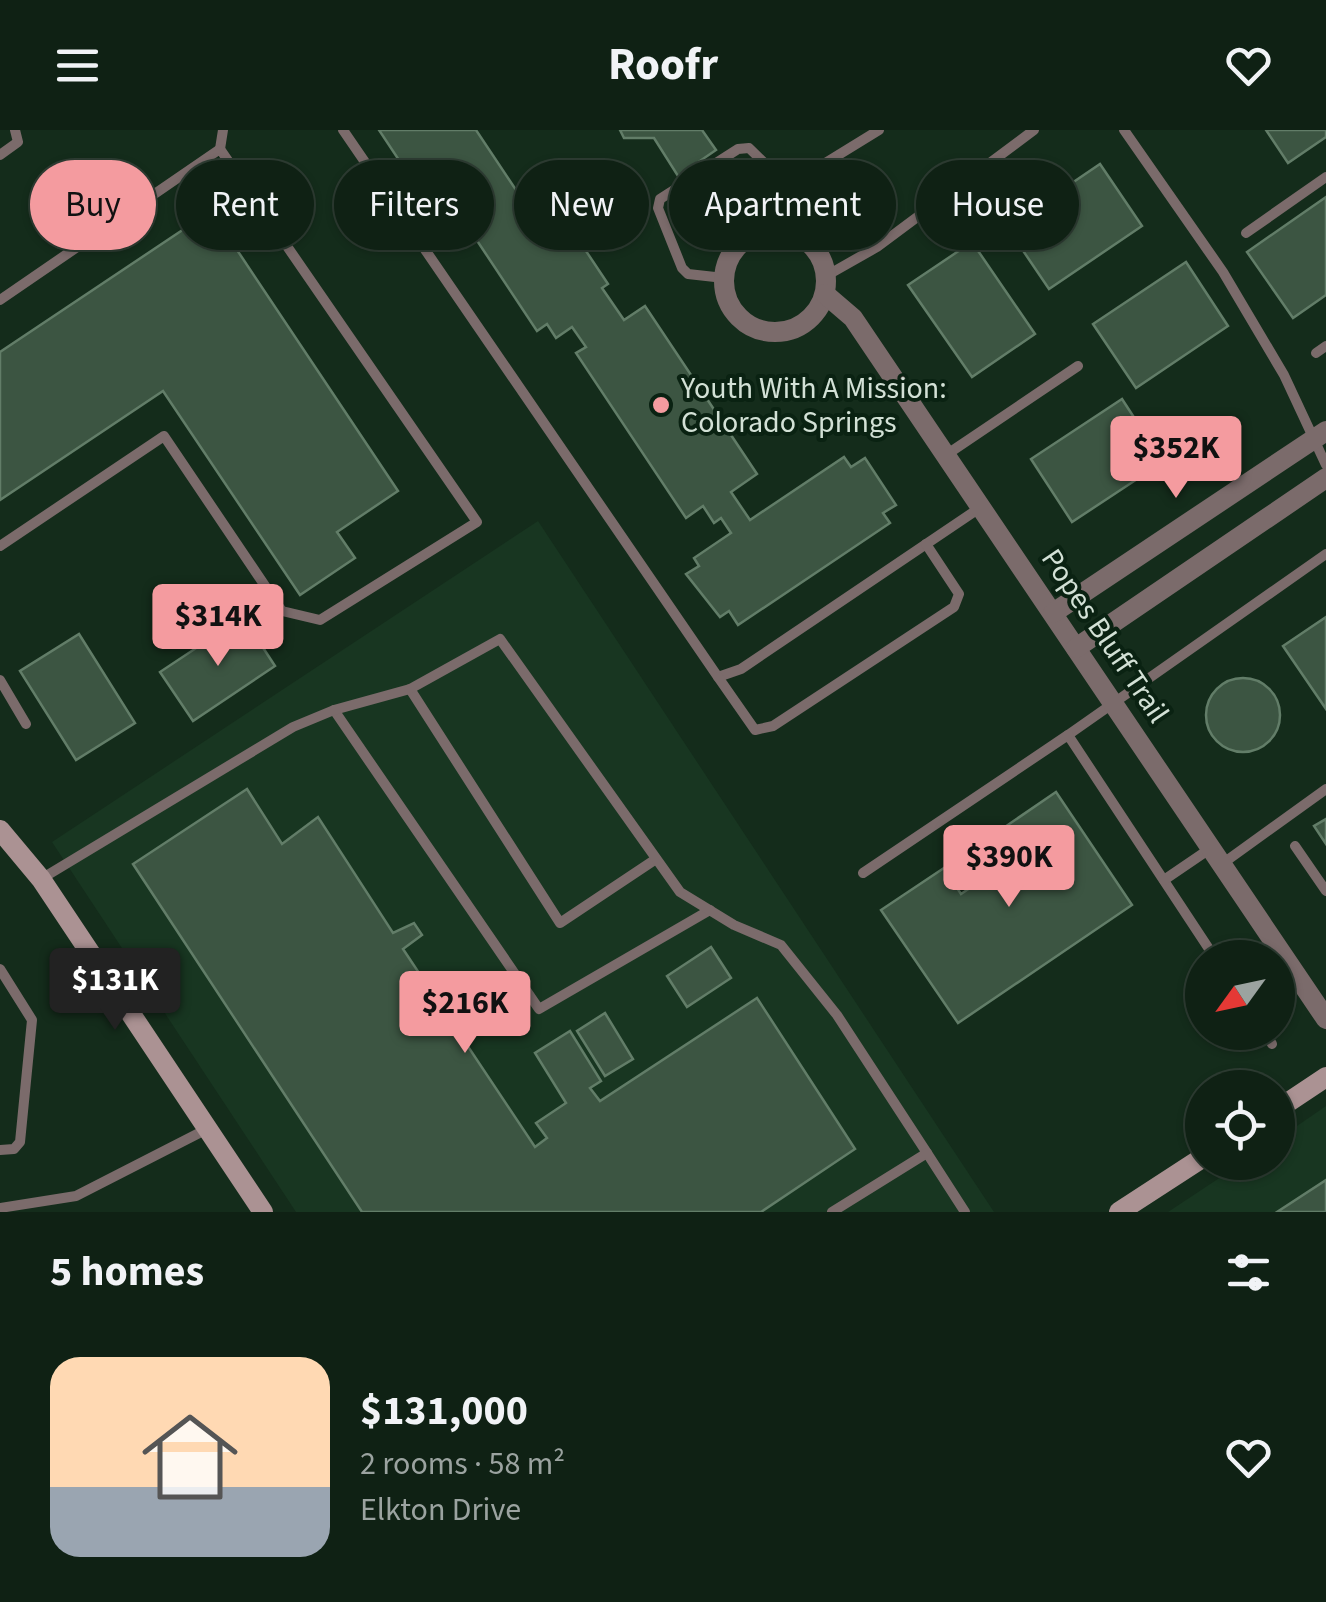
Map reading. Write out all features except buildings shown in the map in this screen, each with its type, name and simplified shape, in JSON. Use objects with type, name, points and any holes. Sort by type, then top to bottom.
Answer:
[{"type":"street","points":[[734,250],[728,258],[724,291],[738,317],[770,332],[804,323],[826,285]]},
{"type":"street","name":"Popes Bluff Trail","points":[[814,250],[826,285],[853,318],[1216,856],[1262,940]]},
{"type":"street","points":[[1053,613],[1319,435]]},
{"type":"street","points":[[1076,648],[1325,478]]},
{"type":"street","points":[[0,830],[41,879],[263,1212]]},
{"type":"street","name":"Popes Bluff Trail","points":[[1295,984],[1326,1020]]},
{"type":"street","points":[[1295,1098],[1326,1077]]},
{"type":"street","points":[[1119,1212],[1185,1169]]},
{"type":"lane","points":[[0,156],[18,142],[15,130]]},
{"type":"lane","points":[[0,546],[164,436],[282,611],[302,619],[320,620],[477,522],[220,150],[222,130]]},
{"type":"lane","points":[[343,130],[755,730],[772,726],[954,607],[959,594],[926,544]]},
{"type":"lane","points":[[830,160],[878,130]]},
{"type":"lane","points":[[826,285],[1034,130]]},
{"type":"lane","points":[[1124,130],[1254,324],[1319,435],[1325,478]]},
{"type":"lane","points":[[721,160],[738,149],[748,148],[761,160]]},
{"type":"lane","points":[[0,300],[220,150]]},
{"type":"lane","points":[[1246,233],[1326,177]]},
{"type":"lane","points":[[669,193],[660,199],[658,208],[669,236]]},
{"type":"lane","points":[[675,250],[688,274],[724,278]]},
{"type":"lane","points":[[1316,353],[1326,346]]},
{"type":"lane","points":[[946,455],[1078,366]]},
{"type":"lane","points":[[718,678],[741,669],[981,507]]},
{"type":"lane","points":[[863,873],[1114,704],[1326,554]]},
{"type":"lane","points":[[41,879],[293,728],[334,710],[410,688],[500,639],[680,892],[781,946],[837,1015],[960,1210]]},
{"type":"lane","points":[[0,680],[26,724]]},
{"type":"lane","points":[[410,688],[560,923],[656,858]]},
{"type":"lane","points":[[334,710],[539,1009],[710,910]]},
{"type":"lane","points":[[1068,735],[1203,940]]},
{"type":"lane","points":[[1164,880],[1216,856],[1326,788]]},
{"type":"lane","points":[[1295,846],[1326,891]]},
{"type":"lane","points":[[0,969],[32,1020],[20,1142],[14,1149],[0,1150]]},
{"type":"lane","points":[[0,1208],[18,1210],[76,1196],[208,1128]]},
{"type":"lane","points":[[832,1212],[927,1154]]},
{"type":"shaded area","points":[[538,521],[994,1212],[296,1212],[52,842]]},
{"type":"shaded area","points":[[1326,1106],[1326,1212],[1168,1212],[1216,1180],[1295,1180],[1295,1127]]},
{"type":"place","name":"Youth With A Mission: Colorado Springs","points":[[661,405]]}]
